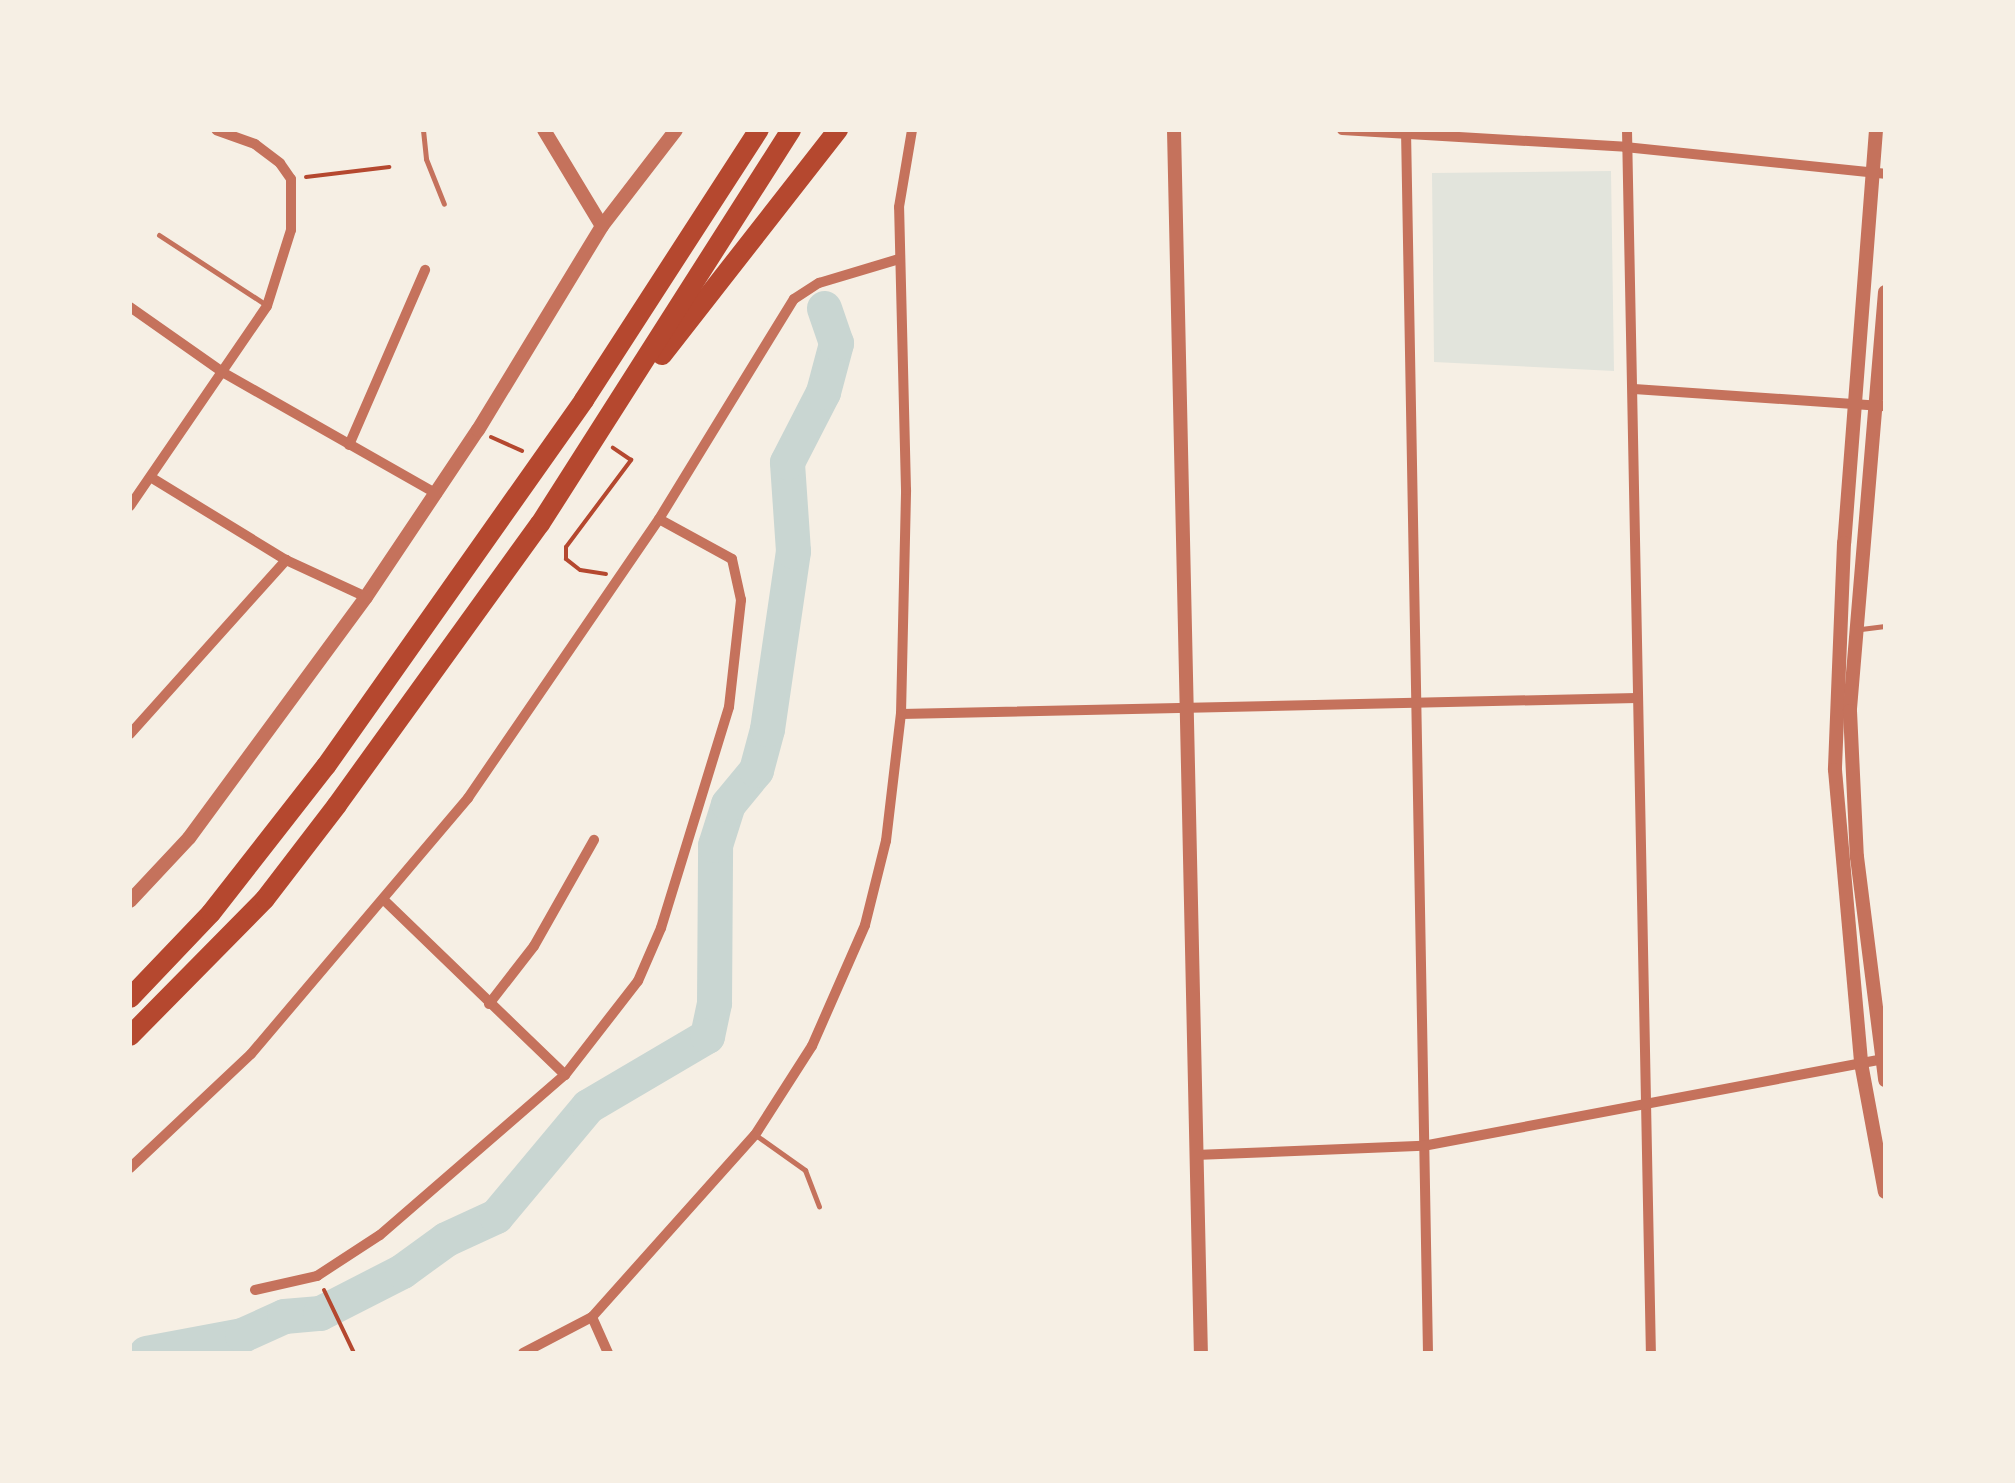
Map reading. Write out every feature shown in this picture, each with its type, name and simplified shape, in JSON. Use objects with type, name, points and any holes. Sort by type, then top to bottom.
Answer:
[{"type":"highway","points":[[130,998],[211,914],[326,766],[584,400],[759,130]]},
{"type":"highway","points":[[130,1036],[265,899],[613,414],[791,130]]},
{"type":"highway","points":[[613,414],[738,265],[838,130]]},
{"type":"street","points":[[130,506],[267,306],[291,230],[291,179],[256,144],[216,130]]},
{"type":"street","points":[[256,144],[259,130]]},
{"type":"street","points":[[544,130],[602,226]]},
{"type":"street","points":[[130,902],[188,838],[366,598],[478,430],[602,226],[676,130]]},
{"type":"street","points":[[523,1353],[592,1318],[756,1135],[812,1046],[864,925],[886,841],[901,714],[906,490],[899,259],[901,179],[912,130]]},
{"type":"street","points":[[1174,130],[1201,1353]]},
{"type":"street","points":[[1342,130],[1625,147],[1878,174]]},
{"type":"street","points":[[1627,130],[1651,1353]]},
{"type":"street","points":[[1876,130],[1878,174],[1854,402],[1835,770],[1861,1063],[1885,1192]]},
{"type":"street","points":[[1406,132],[1428,1353]]},
{"type":"street","points":[[130,1168],[251,1054],[386,902],[468,798],[659,519],[794,299],[819,284],[899,259]]},
{"type":"street","points":[[350,445],[426,270]]},
{"type":"street","points":[[1885,292],[1879,405],[1854,631],[1857,857],[1885,1080]]},
{"type":"street","points":[[130,307],[224,373],[436,494]]},
{"type":"street","points":[[1634,389],[1879,405]]},
{"type":"street","points":[[152,478],[286,560],[366,598]]},
{"type":"street","points":[[255,1290],[317,1276],[348,1260],[565,1075],[638,982],[661,928],[729,707],[738,572],[719,548],[659,519]]},
{"type":"street","points":[[130,734],[286,560]]},
{"type":"street","points":[[901,714],[1187,704],[1414,704],[1637,698]]},
{"type":"street","points":[[489,1004],[534,946],[594,840]]},
{"type":"street","points":[[386,902],[565,1075]]},
{"type":"street","points":[[1195,1155],[1424,1146],[1646,1108],[1883,1059]]},
{"type":"street","points":[[592,1318],[608,1353]]},
{"type":"lane","points":[[423,130],[426,159],[444,204]]},
{"type":"lane","points":[[159,235],[267,306]]},
{"type":"lane","points":[[1854,631],[1885,626]]},
{"type":"lane","points":[[756,1135],[805,1170],[819,1206]]},
{"type":"path","points":[[291,179],[390,167]]},
{"type":"path","points":[[478,430],[521,453],[532,438]]},
{"type":"path","points":[[620,577],[580,570],[566,559],[566,548],[630,460]]},
{"type":"path","points":[[329,1300],[354,1353]]},
{"type":"shaded area","points":[[1611,171],[1614,371],[1434,362],[1432,173]]},
{"type":"waterway","points":[[146,1353],[242,1335],[284,1316],[320,1313],[402,1271],[446,1239],[496,1216],[588,1106],[707,1036],[714,1003],[715,845],[728,804],[756,770],[767,729],[793,551],[787,462],[823,392],[836,343],[824,308]]}]
